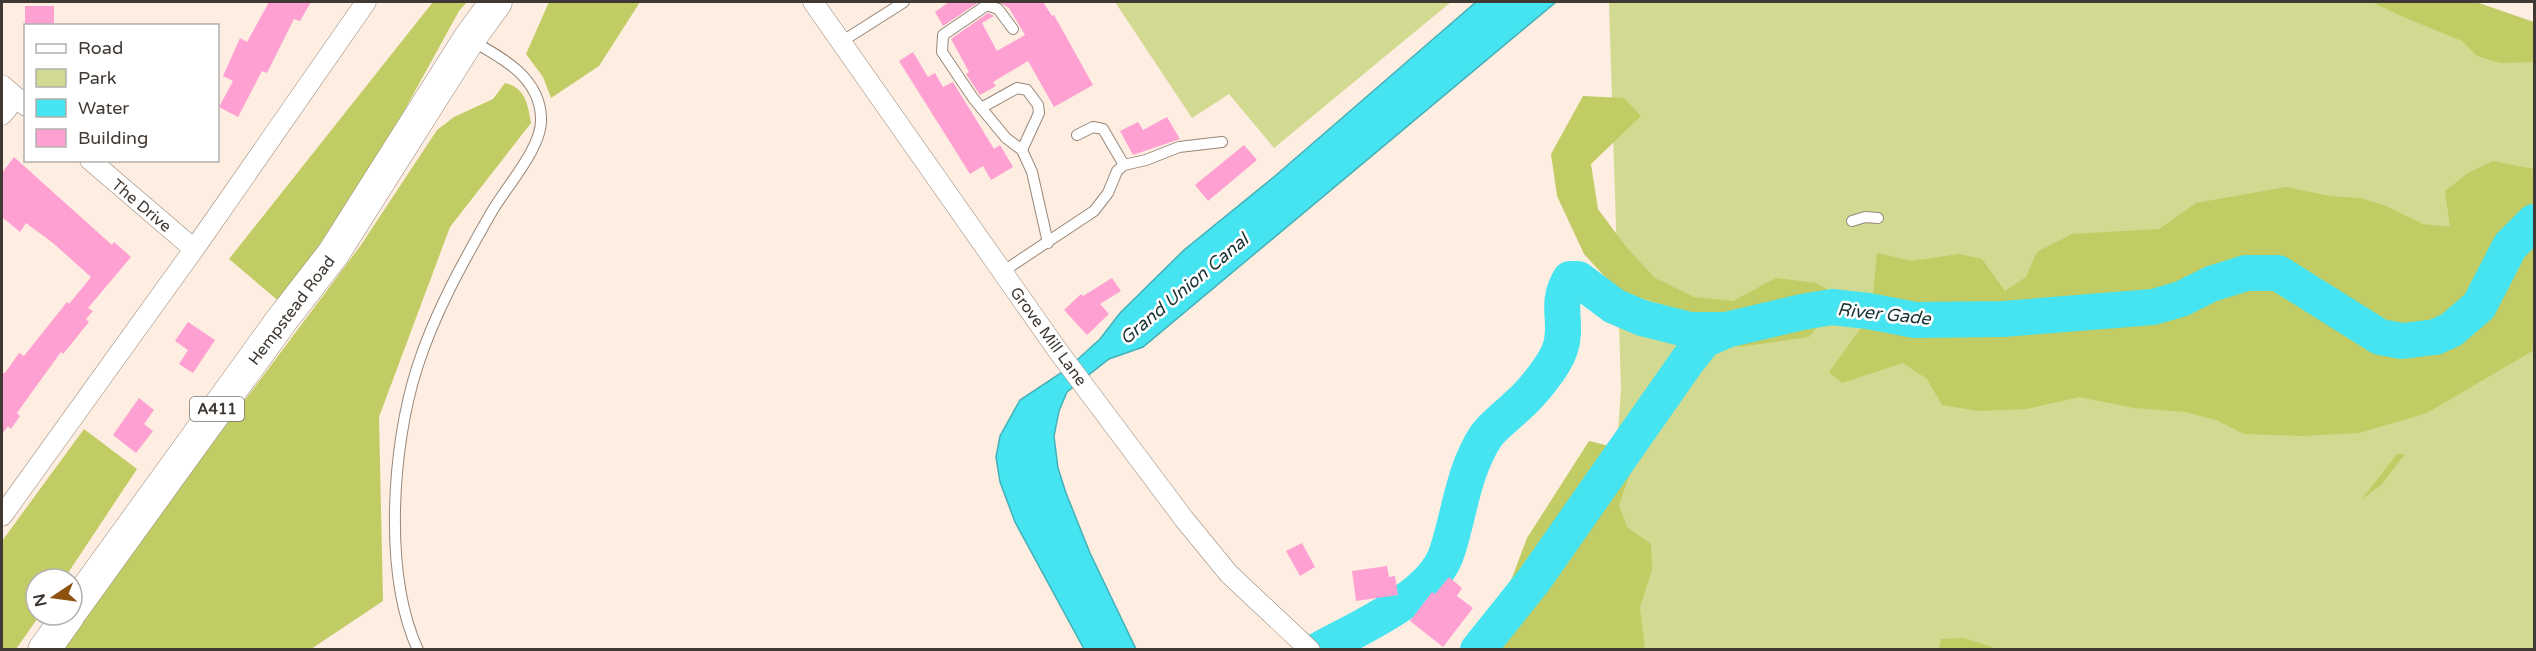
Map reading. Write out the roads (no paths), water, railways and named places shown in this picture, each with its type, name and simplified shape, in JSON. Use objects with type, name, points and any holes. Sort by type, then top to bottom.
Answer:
[{"type":"main road","name":"Hempstead Road","points":[[84,593],[281,321],[333,254],[469,39],[496,2]]},
{"type":"main road","points":[[44,650],[60,627]]},
{"type":"street","points":[[2,516],[194,249],[366,2]]},
{"type":"street","name":"Grove Mill Lane","points":[[813,2],[1002,272],[1184,519],[1229,574],[1304,644]]},
{"type":"street","points":[[2,114],[14,96]]},
{"type":"street","name":"The Drive","points":[[92,162],[194,249]]},
{"type":"lane","points":[[841,42],[904,2]]},
{"type":"lane","points":[[1013,29],[998,9],[987,5],[943,35],[942,52],[981,108],[1006,138],[1022,150],[1032,172],[1048,243]]},
{"type":"lane","points":[[417,650],[404,613],[397,571],[395,514],[403,432],[417,369],[437,317],[465,261],[492,211],[532,151],[542,120],[539,100],[532,85],[512,66],[469,39]]},
{"type":"lane","points":[[981,108],[1017,88],[1028,90],[1038,105],[1039,113],[1022,150]]},
{"type":"lane","points":[[1077,135],[1093,127],[1103,129],[1124,165]]},
{"type":"lane","points":[[1002,272],[1094,211],[1108,193],[1117,171],[1124,165],[1146,160],[1179,147],[1222,142]]},
{"type":"lane","points":[[1852,221],[1865,217],[1878,218]]},
{"type":"water","name":"Grand Union Canal","points":[[1476,2],[1556,2],[1143,347],[1109,359],[1067,392],[1059,411],[1054,436],[1058,468],[1090,553],[1136,649],[1084,649],[1015,522],[1000,482],[996,457],[1000,436],[1020,400],[1067,369],[1100,339],[1120,313],[1184,250],[1275,176]]},
{"type":"waterway","name":"River Gade","points":[[1319,650],[1392,610],[1427,583],[1439,568],[1447,552],[1467,478],[1478,449],[1489,432],[1534,388],[1557,356],[1563,331],[1563,298],[1570,279],[1578,279],[1614,306],[1642,318],[1690,330],[1726,330],[1832,307],[1915,320],[2003,319],[2153,307],[2181,299],[2211,284],[2246,273],[2278,273],[2380,337],[2402,341],[2435,337],[2451,330],[2479,306],[2510,246],[2534,222]]},
{"type":"waterway","points":[[1478,650],[1534,580],[1688,360],[1704,340],[1726,330]]}]
